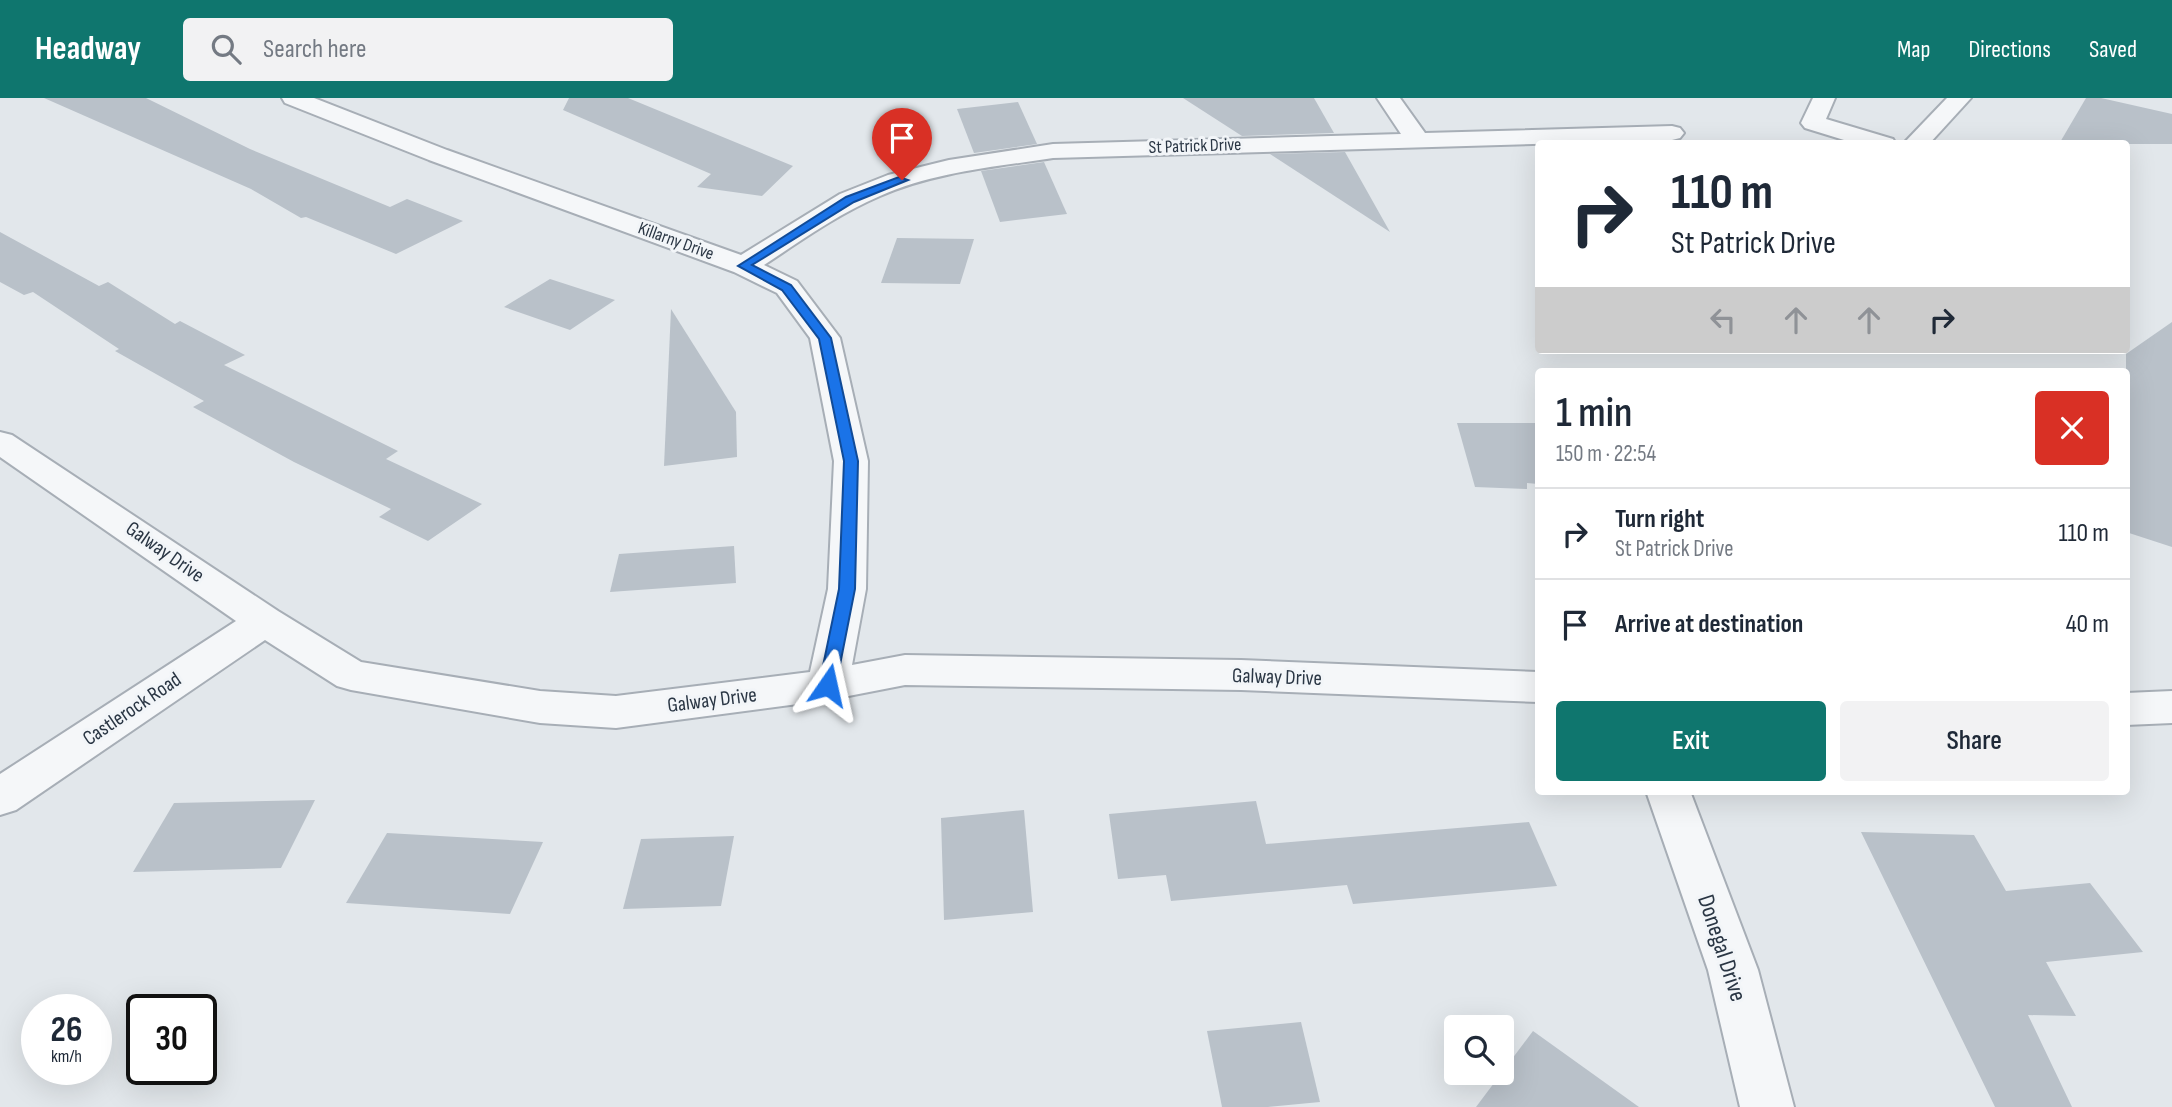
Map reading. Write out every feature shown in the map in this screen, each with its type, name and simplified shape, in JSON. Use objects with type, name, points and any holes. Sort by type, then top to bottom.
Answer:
[{"type":"street","name":"Killarny Drive","points":[[293,98],[438,155],[744,266],[787,287],[825,338],[851,461],[847,589],[828,685]]},
{"type":"street","points":[[1388,98],[1418,140]]},
{"type":"street","points":[[1824,98],[1813,123],[1870,140]]},
{"type":"street","points":[[1919,140],[1960,98]]},
{"type":"street","name":"St Patrick Drive","points":[[744,266],[850,200],[902,180],[960,165],[1053,151],[1672,133]]},
{"type":"street","name":"Galway Drive","points":[[0,442],[264,621],[351,675],[540,707],[616,712],[828,685],[905,670],[1241,675],[1535,687]]},
{"type":"street","name":"Castlerock Road","points":[[0,797],[264,621]]},
{"type":"street","points":[[2130,709],[2172,707]]},
{"type":"street","name":"Donegal Drive","points":[[1669,795],[1732,970],[1767,1107]]},
{"type":"building","points":[[44,98],[146,98],[250,149],[390,207],[407,199],[463,221],[396,254],[306,217],[301,218],[251,189]]},
{"type":"building","points":[[569,98],[628,98],[793,166],[762,196],[697,187],[711,174],[563,110]]},
{"type":"building","points":[[1183,98],[1314,98],[1334,133],[1242,136]]},
{"type":"building","points":[[2086,98],[2101,98],[2172,114],[2172,144],[2130,144],[2130,140],[2061,140]]},
{"type":"building","points":[[1018,102],[1037,144],[974,153],[957,109]]},
{"type":"building","points":[[1345,152],[1390,232],[1270,154]]},
{"type":"building","points":[[1044,162],[1067,214],[1000,222],[981,171]]},
{"type":"building","points":[[0,232],[99,286],[108,282],[175,324],[180,321],[245,355],[224,365],[398,451],[386,459],[482,504],[428,541],[379,517],[391,509],[294,462],[193,407],[204,401],[115,351],[119,349],[33,292],[24,295],[0,282]]},
{"type":"building","points":[[897,238],[974,239],[960,284],[881,283]]},
{"type":"building","points":[[550,279],[615,300],[570,330],[504,307]]},
{"type":"building","points":[[671,309],[736,412],[737,457],[664,466]]},
{"type":"building","points":[[2172,322],[2172,547],[2130,533],[2130,368],[2126,368],[2126,354],[2130,354],[2130,351]]},
{"type":"building","points":[[1457,423],[1535,423],[1535,484],[1527,483],[1527,489],[1475,487]]},
{"type":"building","points":[[734,546],[736,583],[610,592],[619,554]]},
{"type":"building","points":[[315,800],[281,868],[133,872],[174,803]]},
{"type":"building","points":[[1256,801],[1266,844],[1529,822],[1557,886],[1353,904],[1347,885],[1171,901],[1166,875],[1118,879],[1109,814]]},
{"type":"building","points":[[1024,810],[1033,912],[944,920],[941,818]]},
{"type":"building","points":[[1861,832],[1974,835],[2006,891],[2090,883],[2143,952],[2046,962],[2076,1016],[2028,1015],[2072,1107],[1995,1107]]},
{"type":"building","points":[[387,833],[543,842],[510,914],[346,903]]},
{"type":"building","points":[[734,836],[721,906],[623,909],[641,839]]},
{"type":"building","points":[[1301,1022],[1320,1102],[1268,1107],[1222,1107],[1207,1031]]},
{"type":"building","points":[[1533,1031],[1639,1107],[1476,1107],[1492,1085],[1514,1085],[1514,1056]]},
{"type":"route","points":[[828,685],[847,589],[851,461],[825,338],[787,287],[744,266],[850,200],[902,180]]}]
